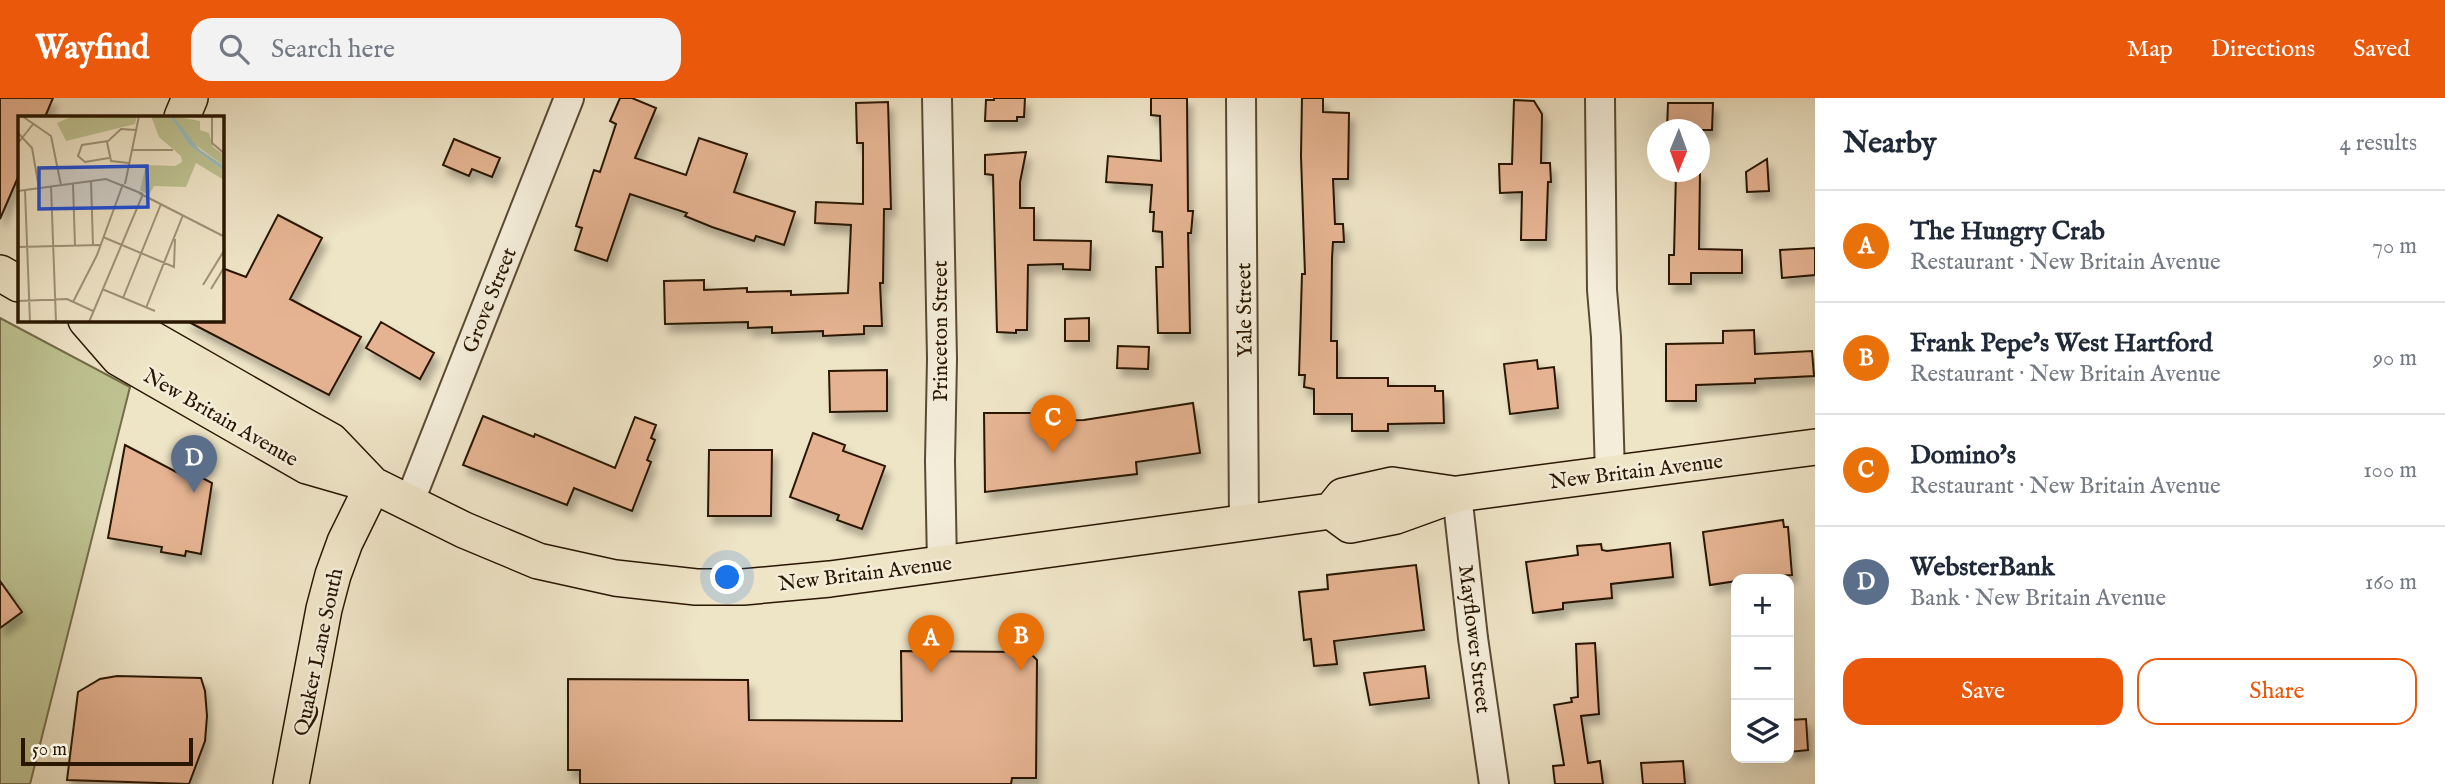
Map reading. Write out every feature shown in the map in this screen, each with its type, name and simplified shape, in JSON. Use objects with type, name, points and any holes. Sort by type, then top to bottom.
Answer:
[{"type":"main road","points":[[182,116],[190,98]]},
{"type":"main road","points":[[0,273],[18,283]]},
{"type":"main road","name":"New Britain Avenue","points":[[89,322],[119,358],[307,466],[373,485],[464,530],[538,561],[615,578],[696,587],[743,587],[830,579],[1331,511],[1343,496],[1392,485],[1457,494],[1815,447]]},
{"type":"main road","name":"Quaker Lane South","points":[[299,777],[324,609],[345,542],[373,485]]},
{"type":"street","name":"Grove Street","points":[[409,503],[569,98]]},
{"type":"street","name":"Princeton Street","points":[[937,98],[942,359],[942,564]]},
{"type":"street","name":"Yale Street","points":[[1241,98],[1244,523]]},
{"type":"street","points":[[1600,98],[1602,290],[1610,475]]},
{"type":"street","name":"Mayflower Street","points":[[1457,494],[1473,638],[1494,784]]},
{"type":"green space","points":[[0,318],[130,387],[30,784],[0,784]]},
{"type":"building","points":[[0,98],[53,98],[45,116],[18,116],[18,177],[0,219]]},
{"type":"building","points":[[620,98],[632,98],[656,108],[635,158],[686,175],[699,138],[747,154],[734,192],[795,212],[784,245],[756,236],[754,241],[685,216],[687,213],[630,194],[607,261],[575,250],[582,228],[576,226],[594,170],[600,172],[616,124],[610,121]]},
{"type":"building","points":[[1025,98],[1024,117],[1017,117],[1017,121],[985,121],[986,100]]},
{"type":"building","points":[[1151,98],[1187,98],[1188,211],[1193,211],[1191,233],[1188,233],[1190,333],[1158,333],[1156,267],[1163,267],[1162,232],[1153,231],[1154,212],[1150,212],[1152,185],[1106,182],[1108,156],[1161,161],[1160,116],[1151,115]]},
{"type":"building","points":[[1302,98],[1323,98],[1323,112],[1349,113],[1348,179],[1333,179],[1335,224],[1343,224],[1344,242],[1333,242],[1332,258],[1331,341],[1337,341],[1337,378],[1388,378],[1388,386],[1435,386],[1435,391],[1443,391],[1444,423],[1388,424],[1388,431],[1352,431],[1352,414],[1314,414],[1314,389],[1304,387],[1305,375],[1299,375],[1302,274],[1305,274]]},
{"type":"building","points":[[1514,100],[1534,101],[1542,114],[1541,163],[1550,163],[1551,182],[1548,182],[1546,240],[1521,240],[1522,192],[1500,193],[1499,164],[1512,164]]},
{"type":"building","points":[[888,102],[891,209],[884,209],[883,283],[880,283],[882,326],[864,326],[864,334],[823,336],[823,331],[772,333],[772,327],[748,328],[748,322],[665,324],[664,281],[704,280],[704,290],[747,288],[747,292],[791,291],[791,295],[848,293],[851,225],[815,223],[816,202],[863,204],[863,143],[857,143],[856,103]]},
{"type":"building","points":[[1668,103],[1713,103],[1712,130],[1710,119],[1667,119]]},
{"type":"building","points":[[454,139],[500,158],[492,177],[472,169],[469,176],[443,165]]},
{"type":"building","points":[[1026,152],[1020,182],[1020,208],[1034,208],[1034,240],[1091,241],[1090,270],[1063,269],[1063,264],[1028,265],[1027,330],[1016,330],[1016,333],[997,332],[993,175],[985,174],[985,155]]},
{"type":"building","points":[[1767,159],[1769,191],[1747,192],[1746,172]]},
{"type":"building","points":[[1676,182],[1700,182],[1699,249],[1742,250],[1742,273],[1691,273],[1691,284],[1669,284],[1669,255],[1674,255]]},
{"type":"building","points":[[278,215],[322,238],[290,299],[361,337],[329,395],[189,322],[224,322],[224,269],[246,277]]},
{"type":"building","points":[[1815,248],[1815,275],[1782,278],[1780,250]]},
{"type":"building","points":[[1089,318],[1089,341],[1065,341],[1065,319]]},
{"type":"building","points":[[381,322],[434,353],[420,379],[366,348]]},
{"type":"building","points":[[1754,330],[1755,354],[1812,351],[1814,376],[1755,379],[1755,383],[1696,385],[1696,401],[1666,401],[1666,344],[1723,343],[1723,331]]},
{"type":"building","points":[[1118,346],[1149,347],[1148,369],[1117,368]]},
{"type":"building","points":[[1537,360],[1538,369],[1554,367],[1558,408],[1510,414],[1504,364]]},
{"type":"building","points":[[887,370],[887,411],[830,412],[829,371]]},
{"type":"building","points":[[1193,403],[1200,453],[1136,462],[1137,474],[985,492],[984,413],[1040,413],[1040,421],[1084,420]]},
{"type":"building","points":[[483,416],[534,437],[535,434],[615,468],[635,417],[656,425],[651,438],[655,440],[647,460],[651,462],[632,511],[574,488],[567,505],[463,465]]},
{"type":"building","points":[[813,433],[845,445],[843,451],[885,466],[862,529],[837,520],[839,515],[790,497]]},
{"type":"building","points":[[125,445],[180,474],[184,468],[212,483],[201,554],[186,551],[185,556],[161,552],[162,547],[108,538]]},
{"type":"building","points":[[709,450],[772,450],[771,516],[708,516]]},
{"type":"building","points":[[1783,520],[1784,527],[1788,527],[1792,574],[1731,574],[1731,582],[1710,585],[1703,532]]},
{"type":"building","points":[[1670,543],[1673,577],[1611,584],[1612,598],[1563,603],[1563,609],[1533,613],[1526,562],[1578,555],[1577,546],[1601,544],[1602,550],[1607,551]]},
{"type":"building","points":[[1416,565],[1424,630],[1334,641],[1337,664],[1314,666],[1311,639],[1304,640],[1299,592],[1328,589],[1327,575]]},
{"type":"building","points":[[0,581],[22,612],[0,628]]},
{"type":"building","points":[[1595,643],[1599,714],[1581,716],[1588,763],[1600,761],[1603,784],[1555,784],[1553,766],[1564,765],[1554,705],[1572,702],[1571,698],[1578,697],[1576,644]]},
{"type":"building","points":[[901,651],[1029,652],[1037,660],[1036,778],[1012,778],[1011,784],[580,784],[580,770],[568,770],[568,679],[748,680],[749,720],[902,721]]},
{"type":"building","points":[[1425,666],[1429,698],[1370,705],[1364,673]]},
{"type":"building","points":[[117,676],[201,678],[207,716],[205,741],[189,784],[67,780],[78,692],[100,679]]},
{"type":"building","points":[[1806,719],[1808,750],[1794,751],[1794,720]]},
{"type":"building","points":[[1683,761],[1685,784],[1643,784],[1641,763]]},
{"type":"place","name":"Domino's","points":[[1053,453]]},
{"type":"place","name":"WebsterBank","points":[[194,493]]},
{"type":"place","name":"Frank Pepe's West Hartford","points":[[1021,671]]},
{"type":"place","name":"The Hungry Crab","points":[[931,673]]}]
